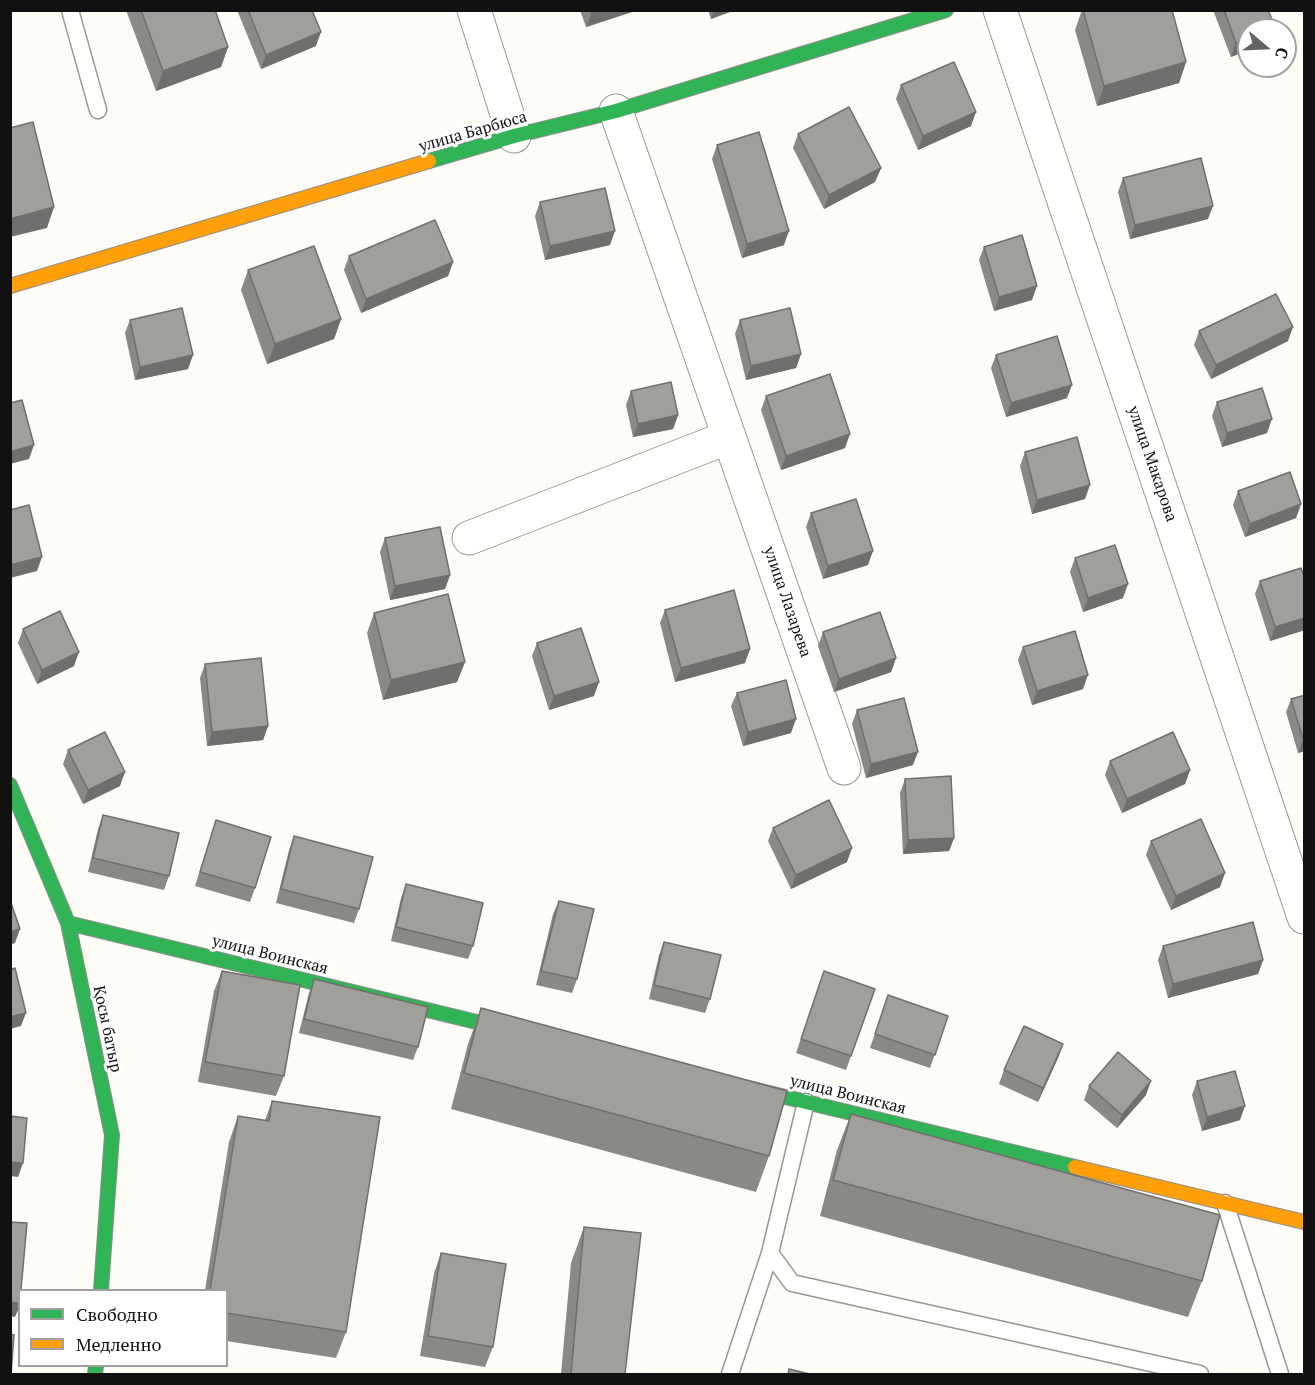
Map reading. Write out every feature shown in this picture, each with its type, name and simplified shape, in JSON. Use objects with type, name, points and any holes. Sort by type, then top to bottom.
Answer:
[{"type":"street","points":[[474,10],[514,136]]},
{"type":"street","name":"улица Барбюса","points":[[10,286],[514,136],[616,111],[946,10]]},
{"type":"street","name":"улица Макарова","points":[[1000,10],[1305,918]]},
{"type":"street","name":"улица Лазарева","points":[[616,111],[844,768]]},
{"type":"street","points":[[468,538],[729,437]]},
{"type":"street","name":"Қосы батыр","points":[[10,785],[68,923],[112,1135],[101,1289]]},
{"type":"street","name":"улица Воинская","points":[[68,923],[530,1035]]},
{"type":"street","name":"улица Воинская","points":[[726,1082],[1305,1222]]},
{"type":"lane","points":[[70,10],[98,110]]},
{"type":"lane","points":[[730,1374],[770,1253],[806,1102]]},
{"type":"lane","points":[[1225,1203],[1280,1374]]},
{"type":"lane","points":[[770,1253],[792,1283],[1200,1374]]},
{"type":"building","points":[[141,10],[215,10],[228,47],[163,71]]},
{"type":"building","points":[[248,10],[312,10],[321,32],[266,55]]},
{"type":"building","points":[[1083,10],[1172,10],[1186,62],[1104,86]]},
{"type":"building","points":[[1224,10],[1268,10],[1271,18],[1237,18],[1236,43]]},
{"type":"building","points":[[954,62],[976,112],[923,136],[901,85]]},
{"type":"building","points":[[849,107],[881,168],[829,195],[798,134]]},
{"type":"building","points":[[33,122],[54,207],[10,219],[10,128]]},
{"type":"building","points":[[759,132],[789,231],[747,244],[717,145]]},
{"type":"building","points":[[1201,158],[1213,206],[1135,225],[1123,178]]},
{"type":"building","points":[[605,188],[615,231],[550,246],[540,202]]},
{"type":"building","points":[[435,220],[453,262],[366,299],[349,256]]},
{"type":"building","points":[[1022,235],[1037,286],[999,297],[984,247]]},
{"type":"building","points":[[314,246],[341,319],[275,344],[248,270]]},
{"type":"building","points":[[1276,294],[1293,327],[1216,365],[1199,331]]},
{"type":"building","points":[[182,308],[193,355],[140,367],[130,320]]},
{"type":"building","points":[[790,308],[801,354],[751,366],[740,320]]},
{"type":"building","points":[[1057,336],[1072,385],[1011,403],[996,355]]},
{"type":"building","points":[[830,374],[850,434],[786,456],[766,396]]},
{"type":"building","points":[[671,382],[678,415],[638,424],[631,391]]},
{"type":"building","points":[[1262,388],[1272,419],[1227,433],[1217,402]]},
{"type":"building","points":[[22,400],[34,445],[10,452],[10,403]]},
{"type":"building","points":[[1077,437],[1090,485],[1037,500],[1025,452]]},
{"type":"building","points":[[1290,472],[1301,504],[1250,524],[1238,491]]},
{"type":"building","points":[[856,499],[873,551],[828,566],[811,513]]},
{"type":"building","points":[[29,505],[42,557],[10,565],[10,510]]},
{"type":"building","points":[[440,527],[450,575],[395,586],[385,538]]},
{"type":"building","points":[[1115,545],[1128,584],[1088,598],[1075,558]]},
{"type":"building","points":[[1301,568],[1305,579],[1305,618],[1275,627],[1260,581]]},
{"type":"building","points":[[734,590],[750,649],[681,668],[665,610]]},
{"type":"building","points":[[448,594],[465,662],[391,680],[374,613]]},
{"type":"building","points":[[60,611],[79,652],[42,670],[23,629]]},
{"type":"building","points":[[880,612],[896,658],[839,679],[823,632]]},
{"type":"building","points":[[581,628],[599,682],[554,696],[537,643]]},
{"type":"building","points":[[1075,631],[1088,675],[1037,691],[1023,647]]},
{"type":"building","points":[[261,658],[268,726],[212,732],[205,664]]},
{"type":"building","points":[[786,680],[796,719],[748,732],[737,693]]},
{"type":"building","points":[[1305,695],[1305,738],[1303,739],[1291,699]]},
{"type":"building","points":[[904,698],[918,752],[871,764],[857,710]]},
{"type":"building","points":[[105,732],[125,772],[88,790],[68,750]]},
{"type":"building","points":[[1173,732],[1190,770],[1127,799],[1110,761]]},
{"type":"building","points":[[951,776],[954,838],[908,840],[905,779]]},
{"type":"building","points":[[829,800],[852,848],[796,875],[773,828]]},
{"type":"building","points":[[103,815],[179,833],[169,876],[93,858]]},
{"type":"building","points":[[1201,819],[1225,873],[1176,896],[1151,841]]},
{"type":"building","points":[[216,820],[271,837],[255,888],[200,872]]},
{"type":"building","points":[[294,836],[373,857],[359,909],[281,889]]},
{"type":"building","points":[[406,884],[483,903],[473,946],[396,927]]},
{"type":"building","points":[[10,900],[20,929],[10,932]]},
{"type":"building","points":[[559,901],[594,909],[577,979],[541,971]]},
{"type":"building","points":[[1253,922],[1263,960],[1173,984],[1163,946]]},
{"type":"building","points":[[664,942],[721,955],[710,999],[654,985]]},
{"type":"building","points":[[15,968],[26,1013],[10,1017],[10,970]]},
{"type":"building","points":[[222,971],[300,985],[284,1076],[205,1062]]},
{"type":"building","points":[[824,971],[875,989],[851,1056],[801,1039]]},
{"type":"building","points":[[314,979],[428,1007],[418,1047],[304,1019]]},
{"type":"building","points":[[888,995],[948,1016],[935,1055],[875,1034]]},
{"type":"building","points":[[481,1008],[787,1091],[769,1156],[464,1073]]},
{"type":"building","points":[[1024,1026],[1063,1044],[1043,1088],[1004,1070]]},
{"type":"building","points":[[1118,1052],[1151,1081],[1122,1115],[1089,1086]]},
{"type":"building","points":[[1235,1071],[1245,1106],[1207,1117],[1197,1081]]},
{"type":"building","points":[[272,1101],[380,1117],[346,1332],[228,1313],[228,1289],[210,1289],[238,1116],[269,1121]]},
{"type":"building","points":[[851,1114],[1220,1215],[1202,1281],[833,1180]]},
{"type":"building","points":[[10,1116],[27,1118],[23,1163],[10,1162]]},
{"type":"building","points":[[10,1222],[27,1223],[21,1289],[18,1289],[18,1303],[10,1302]]},
{"type":"building","points":[[584,1227],[641,1233],[625,1374],[571,1374]]},
{"type":"building","points":[[441,1253],[506,1264],[493,1347],[428,1336]]},
{"type":"building","points":[[10,1334],[14,1335],[11,1374],[10,1374]]},
{"type":"building","points":[[789,1369],[810,1374],[788,1374]]},
{"type":"traffic: fast","points":[[429,161],[514,136],[616,111],[946,10]]},
{"type":"traffic: fast","points":[[10,785],[68,923],[112,1135],[101,1289]]},
{"type":"traffic: fast","points":[[68,923],[518,1032]]},
{"type":"traffic: fast","points":[[744,1087],[1075,1167]]},
{"type":"traffic: fast","points":[[95,1374],[96,1367]]},
{"type":"traffic: slow","points":[[10,286],[429,161]]},
{"type":"traffic: slow","points":[[1075,1167],[1304,1222]]}]
